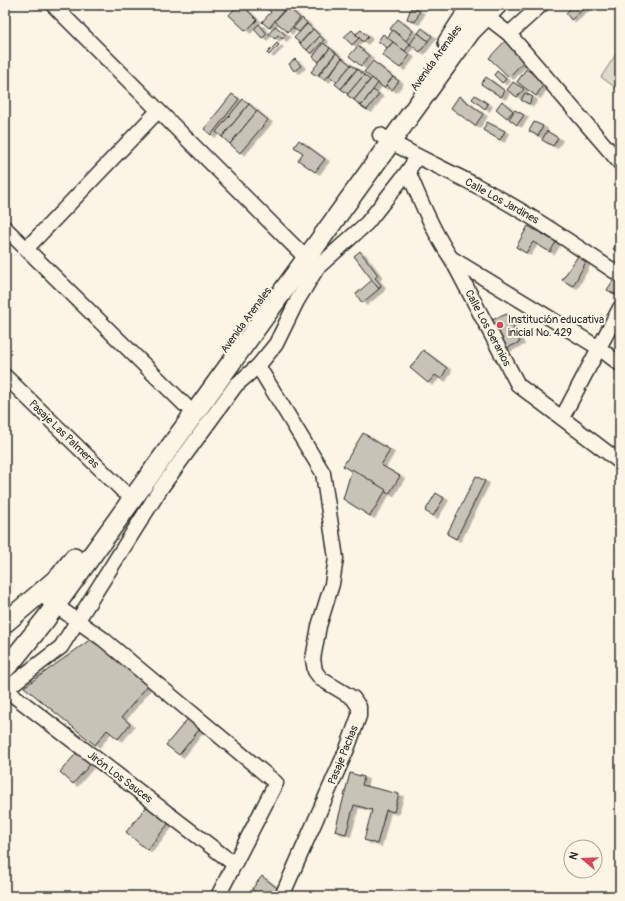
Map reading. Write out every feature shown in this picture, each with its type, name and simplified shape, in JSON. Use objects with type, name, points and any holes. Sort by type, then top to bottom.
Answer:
[{"type":"main road","name":"Avenida Arenales","points":[[5,622],[66,579],[123,491],[185,405],[302,253],[385,138],[456,30],[480,7]]},
{"type":"main road","points":[[5,653],[66,579],[302,253]]},
{"type":"main road","points":[[5,637],[46,604]]},
{"type":"main road","points":[[5,668],[12,661],[46,604]]},
{"type":"street","points":[[53,5],[302,253]]},
{"type":"street","points":[[509,34],[542,5]]},
{"type":"street","points":[[480,7],[509,34],[620,163]]},
{"type":"street","points":[[27,248],[158,111]]},
{"type":"street","name":"Calle Los Jardines","points":[[385,138],[417,157],[477,186],[536,220],[620,275]]},
{"type":"street","points":[[6,689],[61,647],[161,488],[236,385],[258,366],[276,344],[297,301],[317,268],[367,223],[408,171],[417,157]]},
{"type":"street","name":"Calle Los Geranios","points":[[408,171],[443,246],[518,385],[620,462]]},
{"type":"street","points":[[5,228],[185,405]]},
{"type":"street","points":[[450,258],[599,348],[620,364]]},
{"type":"street","points":[[562,418],[620,308]]},
{"type":"street","name":"Pasaje Pachas","points":[[258,366],[323,473],[336,558],[332,584],[319,626],[313,659],[316,671],[321,678],[353,698],[359,707],[359,716],[347,749],[282,896]]},
{"type":"street","name":"Pasaje Las Palmeras","points":[[5,376],[123,491]]},
{"type":"street","points":[[46,604],[78,622],[103,639],[276,783],[218,896]]},
{"type":"street","name":"Jirón Los Sauces","points":[[6,689],[234,864]]},
{"type":"shaded area","points":[[620,48],[620,91],[601,77]]},
{"type":"building","points":[[238,5],[242,5],[257,20],[246,31],[229,15]]},
{"type":"building","points":[[266,5],[287,6],[269,28],[262,22],[271,12],[265,7]]},
{"type":"building","points":[[575,5],[588,5],[571,20],[566,13]]},
{"type":"building","points":[[288,7],[300,18],[288,32],[275,21]]},
{"type":"building","points":[[411,8],[420,11],[415,22],[407,19]]},
{"type":"building","points":[[302,18],[307,23],[299,32],[293,28]]},
{"type":"building","points":[[398,19],[413,31],[406,41],[390,29]]},
{"type":"building","points":[[259,24],[267,34],[262,38],[254,29]]},
{"type":"building","points":[[307,24],[313,29],[300,43],[294,38]]},
{"type":"building","points":[[275,26],[286,35],[282,39],[278,35],[275,39],[269,34]]},
{"type":"building","points":[[422,28],[432,36],[428,41],[418,33]]},
{"type":"building","points":[[313,29],[320,36],[307,50],[300,44]]},
{"type":"building","points":[[352,30],[359,38],[352,45],[344,37]]},
{"type":"building","points":[[361,30],[368,37],[363,42],[356,34]]},
{"type":"building","points":[[393,30],[410,44],[405,51],[387,38]]},
{"type":"building","points":[[418,33],[428,41],[420,52],[410,44]]},
{"type":"building","points":[[383,34],[393,42],[387,48],[378,41]]},
{"type":"building","points":[[320,36],[324,40],[311,54],[307,50]]},
{"type":"building","points":[[505,41],[525,60],[509,77],[489,58]]},
{"type":"building","points":[[393,42],[410,55],[400,68],[382,55]]},
{"type":"building","points":[[277,43],[279,45],[269,55],[267,53]]},
{"type":"building","points":[[323,43],[330,48],[319,62],[313,57]]},
{"type":"building","points":[[358,46],[369,56],[361,66],[349,56]]},
{"type":"building","points":[[330,48],[336,53],[317,76],[311,72]]},
{"type":"building","points":[[336,53],[342,58],[325,80],[319,75]]},
{"type":"building","points":[[342,58],[351,65],[337,82],[329,76]]},
{"type":"building","points":[[295,59],[301,66],[294,71],[289,64]]},
{"type":"building","points":[[373,61],[393,77],[384,88],[364,72]]},
{"type":"building","points":[[351,65],[357,69],[341,89],[335,84]]},
{"type":"building","points":[[357,69],[364,75],[348,94],[341,89]]},
{"type":"building","points":[[526,69],[545,82],[536,96],[517,82]]},
{"type":"building","points":[[497,71],[506,79],[502,83],[494,75]]},
{"type":"building","points":[[364,75],[370,80],[354,100],[347,95]]},
{"type":"building","points":[[393,77],[399,81],[392,90],[386,85]]},
{"type":"building","points":[[486,77],[505,91],[501,97],[481,84]]},
{"type":"building","points":[[372,78],[378,83],[361,106],[354,100]]},
{"type":"building","points":[[513,82],[524,89],[517,97],[507,90]]},
{"type":"building","points":[[373,90],[379,94],[367,110],[361,106]]},
{"type":"building","points":[[525,93],[533,97],[529,104],[521,100]]},
{"type":"building","points":[[232,94],[239,99],[211,135],[204,129]]},
{"type":"building","points":[[475,95],[488,104],[485,109],[472,99]]},
{"type":"building","points":[[459,96],[483,114],[475,126],[451,108]]},
{"type":"building","points":[[243,99],[249,104],[222,137],[216,132]]},
{"type":"building","points":[[502,101],[513,111],[507,118],[496,109]]},
{"type":"building","points":[[249,104],[257,111],[230,144],[222,137]]},
{"type":"building","points":[[515,110],[524,115],[517,125],[509,119]]},
{"type":"building","points":[[257,111],[268,120],[240,153],[230,144]]},
{"type":"building","points":[[487,122],[505,131],[500,140],[483,130]]},
{"type":"building","points":[[534,122],[543,126],[538,136],[529,131]]},
{"type":"building","points":[[547,131],[558,138],[553,146],[542,140]]},
{"type":"building","points":[[299,140],[325,159],[315,172],[298,160],[303,153],[294,147]]},
{"type":"building","points":[[528,226],[556,242],[550,252],[533,242],[526,253],[516,247]]},
{"type":"building","points":[[620,239],[620,254],[613,249]]},
{"type":"building","points":[[360,251],[378,275],[375,278],[381,285],[379,289],[354,256]]},
{"type":"building","points":[[578,256],[587,260],[573,286],[562,280]]},
{"type":"building","points":[[614,279],[620,282],[620,297],[607,290]]},
{"type":"building","points":[[372,280],[379,289],[362,303],[356,294]]},
{"type":"building","points":[[507,314],[520,342],[505,349],[492,320]]},
{"type":"building","points":[[423,350],[447,368],[441,379],[435,375],[428,383],[410,368]]},
{"type":"building","points":[[363,433],[390,450],[381,465],[400,476],[389,494],[343,466]]},
{"type":"building","points":[[352,469],[386,490],[370,516],[343,499]]},
{"type":"building","points":[[476,476],[485,481],[456,539],[447,534]]},
{"type":"building","points":[[436,493],[444,498],[433,516],[425,511]]},
{"type":"building","points":[[91,639],[148,685],[122,717],[130,724],[118,739],[107,730],[95,745],[24,687]]},
{"type":"building","points":[[190,716],[202,726],[179,755],[166,745]]},
{"type":"building","points":[[80,749],[93,761],[73,784],[60,772]]},
{"type":"building","points":[[350,773],[364,777],[362,785],[399,794],[394,812],[386,810],[377,844],[364,840],[372,810],[354,805],[346,834],[335,831]]},
{"type":"building","points":[[148,805],[169,823],[147,850],[126,832]]},
{"type":"building","points":[[262,876],[282,892],[278,896],[261,896],[252,889]]},
{"type":"place","name":"Institución educativa inicial No. 429","points":[[500,325]]}]
